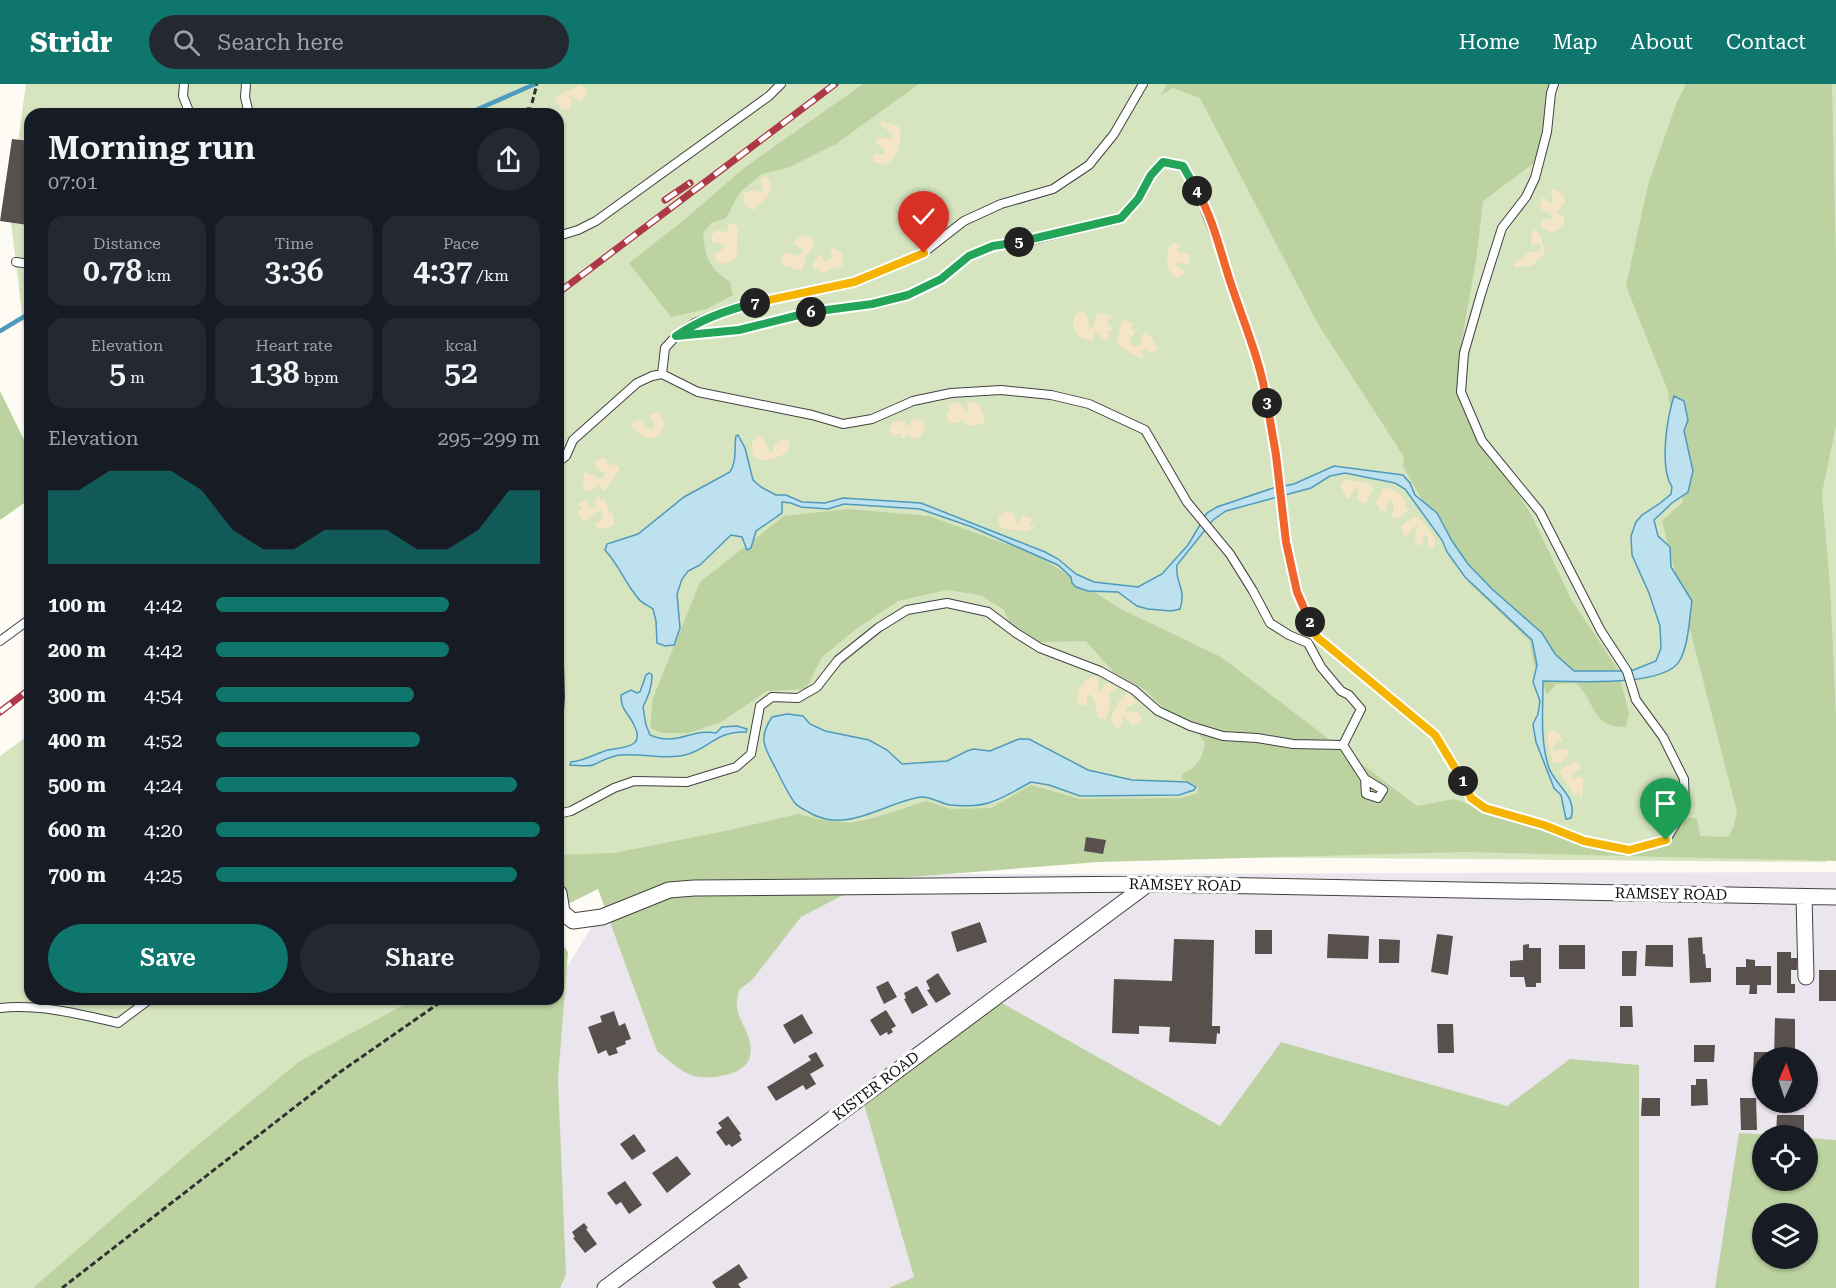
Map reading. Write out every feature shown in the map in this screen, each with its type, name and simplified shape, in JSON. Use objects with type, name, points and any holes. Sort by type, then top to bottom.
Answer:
[{"type":"street","name":"RAMSEY ROAD","points":[[564,914],[573,921],[602,917],[669,890],[694,888],[1148,884],[1836,897]]},
{"type":"street","name":"KISTER ROAD","points":[[604,1288],[1148,884]]},
{"type":"street","points":[[1804,897],[1806,976]]},
{"type":"lane","points":[[184,84],[183,96],[188,108]]},
{"type":"lane","points":[[246,84],[245,98],[248,108]]},
{"type":"lane","points":[[564,234],[596,221],[769,96],[781,84]]},
{"type":"lane","points":[[662,374],[665,348],[676,336],[695,323],[730,309],[854,282],[924,253],[964,221],[1001,204],[1053,189],[1089,165],[1114,134],[1143,84]]},
{"type":"lane","points":[[676,336],[739,330],[805,313],[872,304],[908,295],[941,279],[969,256],[993,246],[1025,242],[1121,218],[1138,199],[1151,175],[1163,162],[1183,166],[1199,194],[1214,233],[1263,378],[1276,455],[1286,542],[1297,592],[1317,637],[1435,735],[1471,798],[1485,808],[1544,825],[1584,841],[1629,850],[1666,840],[1685,808],[1684,778],[1664,737],[1636,700],[1627,671],[1601,631],[1540,512],[1482,441],[1461,393],[1464,352],[1481,294],[1502,228],[1526,197],[1535,178],[1547,132],[1554,84]]},
{"type":"lane","points":[[16,262],[24,263]]},
{"type":"lane","points":[[564,458],[573,440],[637,383],[662,374],[698,392],[812,415],[843,424],[872,419],[913,401],[941,395],[1001,390],[1051,395],[1089,404],[1145,430],[1187,502],[1230,554],[1270,623],[1308,643],[1321,667],[1341,691],[1349,695],[1361,709],[1343,745]]},
{"type":"lane","points":[[564,813],[614,788],[634,781],[687,782],[736,767],[751,754],[760,706],[772,697],[798,698],[817,687],[838,660],[878,628],[907,610],[947,603],[988,612],[1040,648],[1100,671],[1134,690],[1158,711],[1190,726],[1223,736],[1257,738],[1293,744],[1343,745]]},
{"type":"lane","points":[[0,641],[24,623]]},
{"type":"lane","points":[[1343,745],[1365,779]]},
{"type":"lane","points":[[0,1008],[16,1006],[67,1011],[118,1023],[142,1005]]},
{"type":"path","points":[[530,108],[537,84]]},
{"type":"path","points":[[62,1288],[340,1072],[436,1005]]},
{"type":"shaded area","points":[[1836,872],[1836,1288],[517,1288],[557,1005],[564,1005],[564,972],[623,875]]},
{"type":"green space","points":[[26,84],[1836,84],[1836,694],[1826,862],[697,853],[615,858],[564,898],[564,108],[24,108],[24,330],[9,206]]},
{"type":"green space","points":[[863,84],[919,84],[836,144],[787,168],[762,174],[740,192],[726,218],[711,223],[703,233],[709,261],[716,271],[730,282],[733,295],[707,309],[671,317],[629,263],[684,220],[744,168]]},
{"type":"green space","points":[[1167,84],[1549,84],[1538,160],[1483,201],[1476,260],[1462,340],[1458,395],[1479,442],[1513,486],[1532,516],[1571,599],[1617,668],[1629,713],[1626,727],[1614,726],[1600,718],[1576,683],[1557,684],[1547,694],[1534,664],[1530,641],[1469,583],[1403,466],[1404,457],[1318,324],[1200,98],[1173,88],[1161,95]]},
{"type":"green space","points":[[1686,84],[1832,84],[1836,261],[1836,426],[1822,493],[1830,586],[1836,714],[1836,861],[1464,852],[1099,862],[872,880],[801,917],[752,980],[739,990],[737,1008],[751,1049],[748,1062],[743,1067],[721,1076],[693,1076],[671,1063],[657,1051],[598,889],[564,906],[564,855],[614,853],[798,814],[850,823],[926,801],[951,809],[991,808],[1031,785],[1080,799],[1180,798],[1198,793],[1198,786],[1182,779],[1182,774],[1192,769],[1204,749],[1205,744],[1195,726],[1170,714],[1144,689],[1116,675],[1086,641],[1038,642],[1013,628],[1003,609],[980,595],[946,590],[898,601],[856,629],[822,657],[806,689],[767,691],[721,722],[689,733],[662,733],[650,728],[653,698],[700,582],[784,516],[848,509],[929,516],[1037,555],[1121,609],[1221,657],[1417,806],[1454,799],[1555,835],[1631,844],[1660,837],[1689,818],[1697,818],[1700,836],[1728,837],[1734,826],[1737,812],[1662,521],[1683,502],[1668,391],[1626,286],[1648,185],[1676,104]]},
{"type":"green space","points":[[0,391],[24,440],[24,503],[0,520]]},
{"type":"green space","points":[[24,738],[24,1005],[426,1005],[62,1288],[0,1288],[0,756]]},
{"type":"green space","points":[[564,946],[568,952],[564,1003]]},
{"type":"green space","points":[[1002,1003],[1220,1126],[1281,1042],[1507,1106],[1570,1059],[1639,1065],[1639,1288],[889,1288],[914,1277],[864,1104]]},
{"type":"green space","points":[[404,1005],[564,1005],[558,1079],[566,1274],[560,1288],[33,1288],[193,1149],[300,1061]]},
{"type":"green space","points":[[1739,1133],[1752,1134],[1752,1191],[1818,1191],[1818,1139],[1836,1140],[1836,1288],[1715,1288]]},
{"type":"sand","points":[[580,85],[587,94],[580,102],[569,95],[572,102],[569,110],[560,108],[559,102],[555,103],[556,97]]},
{"type":"sand","points":[[881,121],[898,126],[900,131],[900,143],[896,154],[893,159],[883,165],[873,161],[873,154],[884,154],[885,150],[875,142],[879,138],[891,139],[893,134],[880,125]]},
{"type":"sand","points":[[762,176],[768,177],[772,187],[767,197],[754,210],[745,205],[743,193],[764,190],[760,181]]},
{"type":"sand","points":[[1554,189],[1564,195],[1565,202],[1556,213],[1564,216],[1564,222],[1561,227],[1550,232],[1542,228],[1541,223],[1543,219],[1552,219],[1553,216],[1540,209],[1543,197],[1549,203],[1553,201],[1551,192]]},
{"type":"sand","points":[[733,223],[738,227],[737,253],[735,260],[722,264],[716,261],[714,254],[724,248],[724,244],[712,242],[712,235],[716,230],[725,232],[728,225]]},
{"type":"sand","points":[[1532,229],[1537,231],[1542,240],[1544,255],[1531,266],[1514,267],[1514,264],[1530,251],[1536,253],[1540,249],[1541,245],[1531,245]]},
{"type":"sand","points":[[809,236],[813,239],[814,246],[805,258],[802,271],[784,266],[781,258],[785,252],[799,256],[803,250],[793,243],[798,237]]},
{"type":"sand","points":[[1174,242],[1181,247],[1177,249],[1177,252],[1190,254],[1188,264],[1176,263],[1177,267],[1185,270],[1184,274],[1177,278],[1170,272],[1167,264],[1169,247]]},
{"type":"sand","points":[[832,248],[842,252],[844,265],[823,273],[818,267],[813,269],[813,264],[819,254],[825,261],[830,260],[833,256],[830,250]]},
{"type":"sand","points":[[1080,310],[1086,313],[1090,327],[1093,328],[1097,314],[1103,313],[1111,317],[1107,322],[1112,327],[1111,332],[1108,330],[1107,332],[1110,334],[1107,339],[1100,339],[1101,336],[1095,331],[1092,341],[1078,336],[1073,325],[1074,316]]},
{"type":"sand","points":[[1125,320],[1135,325],[1131,327],[1131,330],[1137,330],[1130,339],[1133,346],[1140,346],[1142,335],[1146,332],[1160,350],[1154,351],[1153,354],[1144,349],[1141,352],[1144,357],[1142,359],[1120,347],[1117,341],[1122,321]]},
{"type":"sand","points":[[973,401],[979,404],[985,420],[983,424],[971,426],[963,423],[963,420],[960,423],[948,421],[946,412],[950,410],[947,405],[959,403],[967,415],[968,404]]},
{"type":"sand","points":[[659,413],[664,426],[655,438],[645,438],[631,426],[634,421],[640,419],[650,430],[654,427],[650,415]]},
{"type":"sand","points":[[913,419],[924,420],[922,424],[925,427],[920,437],[912,439],[910,434],[901,439],[901,434],[896,434],[897,438],[889,432],[892,423],[901,420],[911,427]]},
{"type":"sand","points":[[759,436],[763,438],[770,452],[773,452],[776,443],[785,438],[790,443],[787,452],[770,460],[762,460],[753,456],[752,442]]},
{"type":"sand","points":[[604,457],[607,465],[611,466],[611,462],[619,467],[619,470],[605,490],[602,490],[598,483],[592,490],[585,490],[583,486],[586,483],[582,482],[585,472],[597,478],[603,478],[605,473],[598,470],[594,462]]},
{"type":"sand","points":[[1344,480],[1370,483],[1373,489],[1366,504],[1357,500],[1359,489],[1357,488],[1350,498],[1347,498],[1340,485]]},
{"type":"sand","points":[[1383,488],[1400,494],[1409,510],[1399,518],[1393,518],[1392,498],[1386,505],[1387,510],[1381,511],[1376,502]]},
{"type":"sand","points":[[599,496],[601,501],[604,498],[610,513],[613,513],[615,524],[606,529],[603,527],[601,530],[595,524],[603,518],[601,511],[596,512],[586,521],[577,515],[582,509],[578,504],[586,500],[590,509],[596,506],[595,500]]},
{"type":"sand","points":[[1005,511],[1015,516],[1015,522],[1019,523],[1023,515],[1033,519],[1030,523],[1034,527],[1027,532],[1001,528],[998,523],[999,516],[1005,515],[1001,513]]},
{"type":"sand","points":[[1413,517],[1418,517],[1430,532],[1435,544],[1434,548],[1429,548],[1427,535],[1424,535],[1422,545],[1414,541],[1417,526],[1405,537],[1401,526]]},
{"type":"sand","points":[[1091,677],[1096,677],[1098,680],[1098,691],[1108,683],[1113,684],[1116,688],[1110,694],[1109,711],[1105,720],[1098,717],[1095,702],[1090,694],[1087,696],[1087,704],[1084,706],[1079,704],[1079,689]]},
{"type":"sand","points":[[1128,693],[1133,696],[1136,703],[1126,708],[1126,711],[1138,712],[1142,718],[1139,723],[1132,725],[1124,716],[1121,727],[1116,727],[1110,720],[1119,701]]},
{"type":"sand","points":[[1555,729],[1563,741],[1557,741],[1552,747],[1554,751],[1560,749],[1563,751],[1565,748],[1568,750],[1568,755],[1560,763],[1553,762],[1548,743],[1548,732]]},
{"type":"sand","points":[[1575,761],[1580,763],[1581,770],[1576,770],[1572,778],[1582,777],[1583,779],[1583,795],[1579,796],[1579,790],[1577,789],[1575,795],[1560,773],[1560,770]]},
{"type":"water","points":[[1674,396],[1684,401],[1688,420],[1684,431],[1693,471],[1688,492],[1654,520],[1658,536],[1670,547],[1671,567],[1692,601],[1685,646],[1680,660],[1671,669],[1657,675],[1617,681],[1543,681],[1545,755],[1551,772],[1571,803],[1571,818],[1566,819],[1561,795],[1554,788],[1536,742],[1533,724],[1538,714],[1540,701],[1533,682],[1537,665],[1532,640],[1465,577],[1447,552],[1442,540],[1405,489],[1395,483],[1345,473],[1330,476],[1311,488],[1226,511],[1213,520],[1177,565],[1182,602],[1180,609],[1171,611],[1137,606],[1118,592],[1088,591],[1076,587],[1071,577],[1058,565],[972,527],[920,509],[844,504],[828,509],[801,507],[782,502],[782,513],[756,531],[751,548],[747,550],[742,537],[731,535],[700,565],[688,571],[682,579],[677,594],[680,628],[674,645],[665,646],[657,643],[653,609],[639,600],[605,550],[607,544],[638,534],[684,497],[730,472],[734,464],[736,436],[738,435],[745,448],[753,480],[776,495],[786,495],[802,502],[825,503],[843,498],[921,503],[1045,552],[1058,559],[1076,574],[1094,582],[1138,587],[1162,574],[1188,545],[1207,513],[1217,507],[1273,488],[1294,484],[1334,466],[1403,475],[1410,483],[1415,495],[1437,513],[1468,564],[1492,589],[1542,633],[1555,654],[1574,671],[1631,671],[1656,661],[1661,648],[1660,626],[1649,593],[1632,555],[1631,536],[1636,522],[1642,515],[1671,494],[1672,487],[1668,478],[1665,455],[1667,429]]},
{"type":"water","points":[[649,673],[652,675],[651,684],[643,707],[650,735],[668,739],[707,732],[716,733],[722,727],[737,726],[747,729],[746,732],[727,734],[685,755],[669,757],[620,755],[591,766],[570,765],[571,762],[607,750],[628,746],[637,740],[637,734],[624,708],[621,695],[631,690],[640,692],[646,675]]},
{"type":"water","points":[[787,714],[803,716],[810,724],[825,731],[869,740],[887,750],[902,764],[947,761],[973,749],[990,751],[1019,739],[1029,739],[1088,770],[1132,780],[1187,782],[1196,787],[1194,790],[1179,795],[1080,796],[1049,785],[1031,782],[1002,798],[984,804],[950,805],[920,797],[852,819],[824,819],[795,803],[768,754],[764,737],[768,724],[772,717]]},
{"type":"building","points":[[12,139],[24,140],[24,224],[0,221]]},
{"type":"building","points":[[1086,837],[1106,840],[1103,854],[1084,851]]},
{"type":"building","points":[[980,922],[987,942],[957,952],[951,932]]},
{"type":"building","points":[[1255,930],[1272,930],[1272,954],[1255,954]]},
{"type":"building","points":[[1328,934],[1369,936],[1368,959],[1327,958]]},
{"type":"building","points":[[1437,934],[1453,936],[1448,975],[1431,972]]},
{"type":"building","points":[[1702,937],[1706,968],[1711,968],[1711,982],[1690,983],[1688,938]]},
{"type":"building","points":[[1174,939],[1214,940],[1212,1026],[1220,1026],[1216,1044],[1169,1042],[1170,1027],[1139,1026],[1139,1034],[1112,1033],[1114,979],[1172,981]]},
{"type":"building","points":[[1379,939],[1400,940],[1399,963],[1379,963]]},
{"type":"building","points":[[1529,944],[1529,948],[1541,948],[1541,983],[1536,983],[1536,987],[1526,987],[1524,977],[1510,977],[1510,961],[1523,960],[1523,945]]},
{"type":"building","points":[[1559,945],[1585,945],[1585,969],[1559,969]]},
{"type":"building","points":[[1646,945],[1673,945],[1673,967],[1645,966]]},
{"type":"building","points":[[1622,951],[1637,951],[1636,976],[1622,976]]},
{"type":"building","points":[[1777,952],[1791,952],[1791,958],[1797,958],[1797,970],[1791,970],[1791,984],[1795,984],[1795,993],[1777,993]]},
{"type":"building","points":[[1746,959],[1755,960],[1755,966],[1771,966],[1771,985],[1757,985],[1757,994],[1749,994],[1750,985],[1736,985],[1736,967],[1746,967]]},
{"type":"building","points":[[1819,970],[1836,970],[1836,1001],[1819,1001]]},
{"type":"building","points":[[938,973],[951,994],[936,1003],[927,990],[930,989],[926,981]]},
{"type":"building","points":[[888,981],[897,997],[884,1004],[876,987]]},
{"type":"building","points":[[917,986],[928,1005],[912,1014],[904,999],[906,998],[904,993]]},
{"type":"building","points":[[1620,1006],[1632,1006],[1633,1027],[1620,1027]]},
{"type":"building","points":[[886,1010],[896,1026],[891,1029],[893,1032],[880,1036],[870,1020]]},
{"type":"building","points":[[614,1011],[619,1026],[625,1023],[631,1039],[616,1048],[618,1053],[609,1056],[606,1050],[598,1054],[588,1027],[602,1022],[600,1016]]},
{"type":"building","points":[[802,1014],[813,1033],[794,1044],[783,1025]]},
{"type":"building","points":[[1775,1018],[1795,1019],[1795,1047],[1774,1047]]},
{"type":"building","points":[[1437,1024],[1453,1024],[1454,1053],[1438,1053]]},
{"type":"building","points":[[1694,1045],[1715,1045],[1714,1062],[1694,1062]]},
{"type":"building","points":[[816,1052],[824,1066],[810,1074],[816,1084],[806,1090],[803,1085],[776,1101],[767,1087],[811,1060],[808,1056]]},
{"type":"building","points":[[1696,1079],[1707,1079],[1708,1105],[1691,1106],[1691,1085],[1696,1085]]},
{"type":"building","points":[[1642,1098],[1660,1098],[1660,1116],[1641,1116]]},
{"type":"building","points":[[1740,1098],[1752,1098],[1752,1113],[1756,1113],[1757,1125],[1752,1125],[1752,1130],[1741,1130]]},
{"type":"building","points":[[1777,1115],[1804,1115],[1804,1125],[1777,1125]]},
{"type":"building","points":[[728,1116],[741,1134],[739,1135],[742,1140],[732,1147],[729,1144],[726,1146],[716,1132],[722,1128],[718,1123]]},
{"type":"building","points":[[634,1134],[646,1151],[632,1160],[620,1144]]},
{"type":"building","points":[[677,1156],[691,1174],[667,1193],[652,1173]]},
{"type":"building","points":[[625,1181],[642,1205],[629,1214],[621,1202],[616,1205],[607,1193]]},
{"type":"building","points":[[584,1223],[597,1244],[585,1253],[573,1238],[575,1237],[572,1232]]},
{"type":"building","points":[[739,1264],[748,1278],[738,1284],[741,1288],[716,1288],[712,1282]]},
{"type":"waterway","points":[[481,108],[535,84]]},
{"type":"waterway","points":[[0,331],[24,317]]},
{"type":"railway","points":[[564,288],[835,84]]},
{"type":"railway","points":[[665,200],[690,183]]},
{"type":"railway","points":[[0,712],[24,694]]},
{"type":"route","points":[[924,253],[854,282],[730,309],[695,323],[676,336],[739,330],[805,313],[872,304],[908,295],[941,279],[969,256],[993,246],[1025,242],[1121,218],[1138,199],[1151,175],[1163,162],[1183,166],[1199,194],[1218,243],[1263,378],[1276,455],[1286,542],[1297,592],[1317,637],[1435,735],[1471,798],[1485,808],[1544,825],[1584,841],[1629,850],[1666,840]]}]
